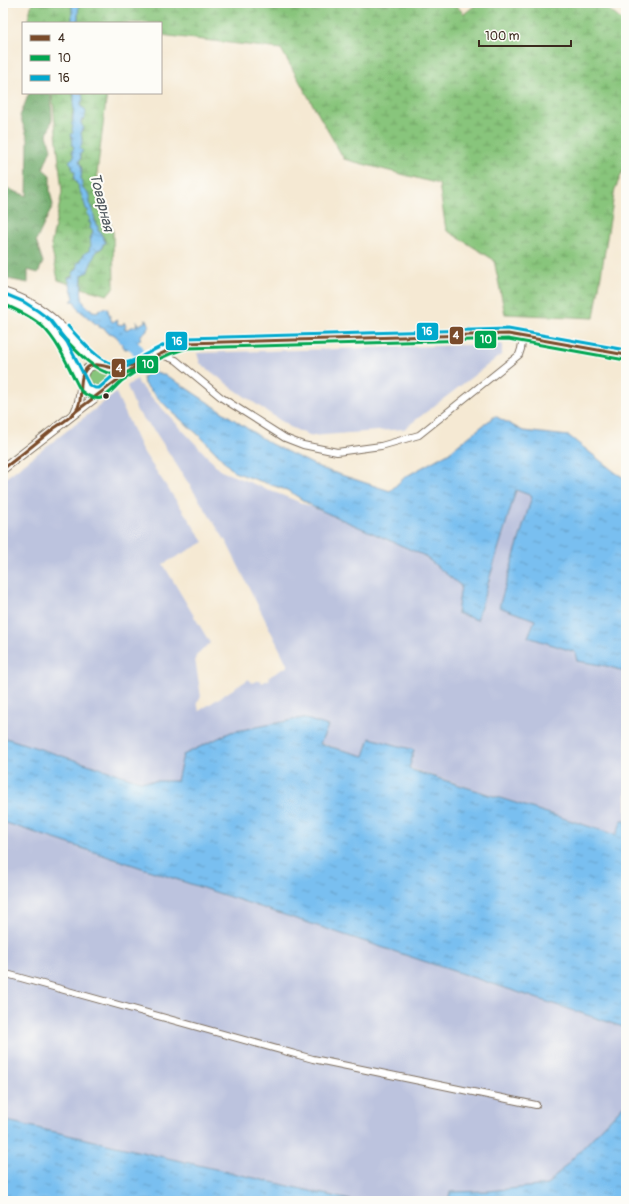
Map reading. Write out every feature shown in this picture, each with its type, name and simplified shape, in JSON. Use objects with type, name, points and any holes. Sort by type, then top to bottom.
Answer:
[{"type":"street","points":[[3,292],[22,299],[40,309],[55,321],[88,354],[106,367],[111,375],[111,383]]},
{"type":"street","points":[[3,299],[32,312],[49,326],[56,333],[63,344],[85,388],[89,391],[100,393]]},
{"type":"street","points":[[3,469],[111,383],[137,365],[158,354],[186,343],[508,334],[626,355]]},
{"type":"street","points":[[158,354],[176,360],[222,398],[286,438],[303,445],[337,452],[381,446],[419,435],[519,355],[523,337]]},
{"type":"street","points":[[75,412],[81,396],[82,380],[87,368],[94,365],[124,367],[137,365]]},
{"type":"street","points":[[3,973],[313,1059],[536,1106]]},
{"type":"shaded area","points":[[502,344],[502,354],[404,429],[311,436],[290,427],[231,387],[200,363],[197,353]]},
{"type":"shaded area","points":[[137,379],[139,384],[221,471],[352,523],[423,555],[461,586],[477,620],[516,489],[532,496],[499,607],[535,620],[528,637],[575,652],[607,666],[626,672],[626,820],[622,820],[616,835],[409,768],[414,750],[370,738],[364,756],[320,743],[328,726],[177,781],[140,781],[3,737],[3,480],[116,393],[142,450],[204,542],[163,564],[210,643],[197,654],[195,659],[201,697],[197,702],[199,711],[249,679],[251,683],[260,680],[262,683],[288,666],[227,543],[156,433],[137,411],[127,386]]},
{"type":"shaded area","points":[[3,822],[626,1028],[626,1103],[547,1186],[489,1191],[450,1192],[448,1201],[354,1201],[3,1120]]},
{"type":"green space","points":[[32,3],[72,3],[72,22],[27,22]]},
{"type":"green space","points":[[79,3],[454,3],[464,14],[478,3],[598,3],[607,8],[626,24],[626,164],[615,189],[594,318],[505,314],[494,260],[446,230],[439,184],[344,159],[281,49],[162,35],[162,22],[78,22]]},
{"type":"green space","points":[[29,94],[50,94],[52,120],[47,135],[51,149],[43,169],[50,175],[50,191],[53,205],[36,241],[43,262],[38,273],[28,270],[28,283],[3,278],[3,187],[27,196],[28,139],[20,116]]},
{"type":"green space","points":[[52,94],[74,94],[74,108],[72,117],[74,148],[72,150],[74,157],[72,167],[73,171],[75,172],[74,179],[80,186],[78,188],[85,202],[86,209],[89,211],[88,215],[90,217],[93,234],[91,250],[84,254],[73,276],[68,278],[70,284],[58,280],[51,245],[62,192]]},
{"type":"green space","points":[[82,94],[107,94],[97,174],[113,232],[114,287],[107,295],[82,288],[82,275],[88,272],[92,258],[96,252],[102,248],[105,240],[100,232],[97,231],[89,195],[83,189],[81,178],[82,169],[79,161],[81,158],[79,147],[82,142],[81,131],[83,130],[81,123],[84,117],[85,109],[81,107],[83,99]]},
{"type":"green space","points":[[97,369],[103,372],[106,378],[103,384],[97,387],[91,384],[88,378],[91,372]]},
{"type":"water","points":[[72,3],[79,3],[78,22],[72,22]]},
{"type":"water","points":[[74,94],[82,94],[83,99],[81,107],[85,109],[86,113],[84,119],[81,120],[84,129],[81,131],[82,142],[80,148],[83,152],[80,153],[81,158],[79,161],[82,169],[81,178],[83,189],[90,195],[90,204],[96,225],[98,226],[98,231],[106,243],[103,244],[102,248],[96,251],[88,272],[82,275],[82,299],[87,307],[92,311],[99,312],[98,310],[107,308],[112,322],[117,320],[117,324],[123,325],[124,322],[126,326],[124,329],[136,326],[137,321],[139,325],[145,322],[145,320],[148,321],[149,326],[147,330],[141,335],[137,345],[133,348],[125,349],[116,336],[99,327],[99,324],[96,324],[79,310],[74,301],[71,301],[74,298],[68,278],[73,276],[73,273],[78,267],[77,263],[80,262],[84,254],[90,250],[90,237],[92,237],[91,234],[93,233],[92,229],[90,229],[91,223],[88,222],[90,221],[90,217],[87,213],[89,211],[86,209],[78,188],[79,186],[74,179],[75,172],[73,171],[72,165],[69,161],[74,157],[71,134],[73,133],[73,126],[71,124],[73,122]]},
{"type":"water","points":[[150,372],[160,373],[174,380],[271,444],[323,469],[390,491],[405,477],[448,453],[495,416],[523,431],[569,436],[616,473],[626,479],[626,672],[607,666],[577,661],[575,652],[528,637],[535,620],[499,607],[532,496],[516,490],[477,620],[457,613],[461,586],[423,555],[313,507],[289,491],[234,472],[202,438],[171,411],[144,384],[143,377]]},
{"type":"water","points":[[303,718],[328,726],[320,744],[364,756],[370,738],[414,750],[409,769],[616,835],[622,820],[626,820],[626,1028],[3,822],[3,737],[140,781],[177,781],[183,755],[231,732]]},
{"type":"water","points":[[626,1103],[626,1201],[448,1201],[450,1192],[489,1191],[547,1185]]},
{"type":"water","points":[[3,1120],[354,1201],[3,1201]]},
{"type":"waterway","name":"Товарная","points":[[124,338],[136,348],[141,357]]},
{"type":"waterway","name":"Товарная","points":[[146,366],[150,372]]},
{"type":"transit line","name":"16","points":[[5,294],[24,302],[50,320],[67,342],[89,385],[95,388],[99,388],[114,375],[144,355],[164,345],[186,338],[508,329],[626,350]]},
{"type":"transit line","name":"10","points":[[3,304],[19,311],[43,327],[60,350],[81,391],[93,398],[104,397],[123,380],[146,366],[170,354],[187,348],[508,339],[625,360]]},
{"type":"transit line","name":"16","points":[[68,326],[95,354],[107,362],[119,364],[137,359]]},
{"type":"transit line","name":"10","points":[[60,334],[89,363],[103,371],[117,374],[141,369]]},
{"type":"transit line","name":"4","points":[[3,469],[75,412],[80,401],[82,377],[88,367],[91,365],[114,368],[127,367],[186,343],[508,334],[626,355]]},
{"type":"transit line","name":"4","points":[[71,415],[136,366]]}]
